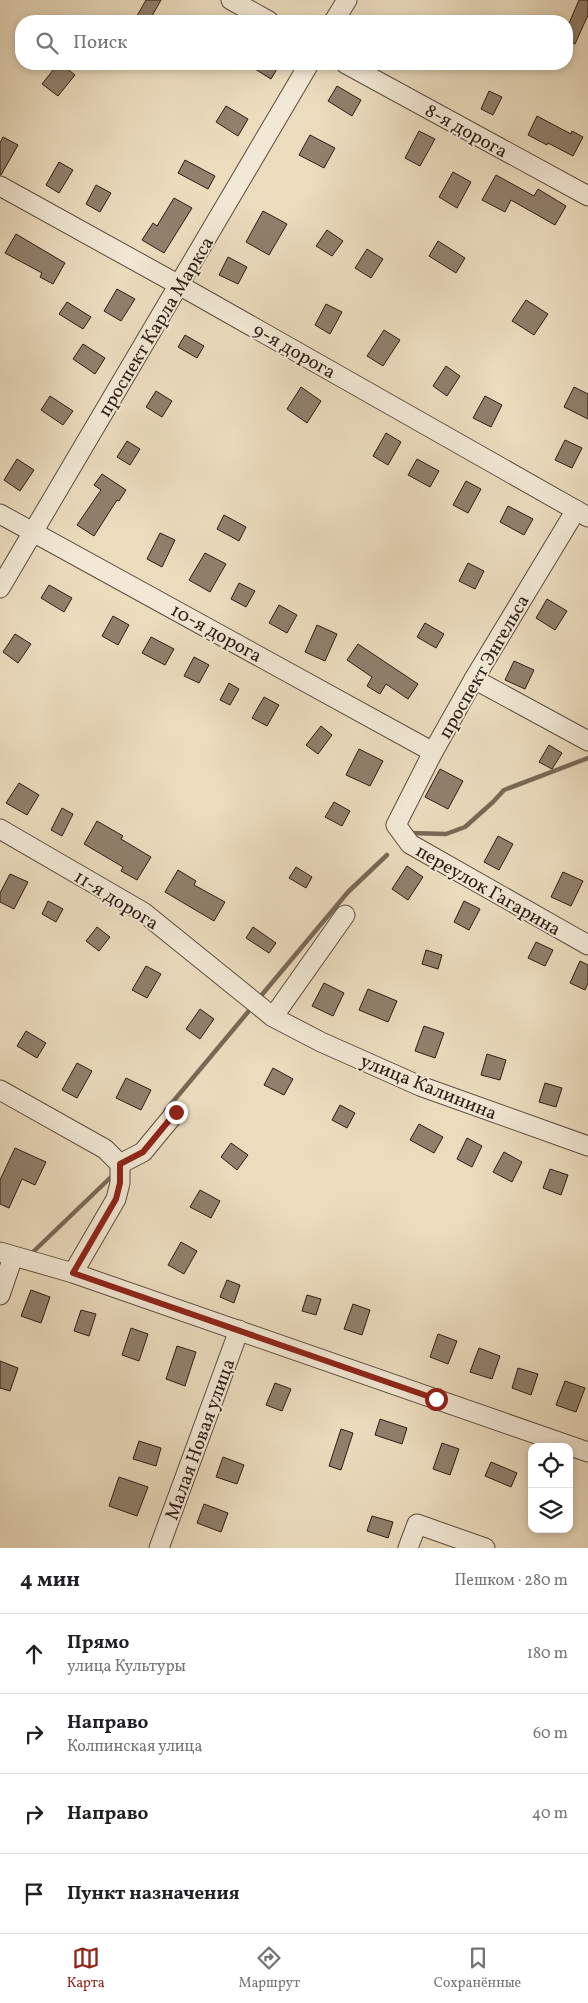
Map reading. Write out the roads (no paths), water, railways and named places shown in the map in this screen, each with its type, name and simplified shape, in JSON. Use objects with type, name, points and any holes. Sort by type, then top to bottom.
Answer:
[{"type":"street","points":[[231,0],[258,15]]},
{"type":"street","points":[[338,15],[347,0]]},
{"type":"street","name":"проспект Карла Маркса","points":[[0,588],[305,70]]},
{"type":"street","name":"8-я дорога","points":[[357,70],[588,196]]},
{"type":"street","name":"9-я дорога","points":[[0,186],[180,285],[582,514]]},
{"type":"street","name":"10-я дорога","points":[[0,514],[433,752]]},
{"type":"street","name":"проспект Энгельса","points":[[396,825],[433,752],[474,679],[582,514]]},
{"type":"street","points":[[474,679],[588,741]]},
{"type":"street","name":"переулок Гагарина","points":[[396,825],[410,844],[588,945]]},
{"type":"street","name":"11-я дорога","points":[[0,829],[143,912],[273,1017]]},
{"type":"street","points":[[273,1017],[345,915]]},
{"type":"street","name":"улица Калинина","points":[[273,1017],[321,1042],[420,1086],[588,1146]]},
{"type":"street","points":[[0,1090],[105,1149],[120,1164],[120,1183],[116,1199],[73,1273]]},
{"type":"street","points":[[120,1164],[143,1152],[176,1112]]},
{"type":"street","points":[[0,1295],[7,1255],[73,1273],[588,1452]]},
{"type":"street","name":"Малая Новая улица","points":[[160,1548],[239,1330]]},
{"type":"street","points":[[408,1548],[416,1524],[485,1548]]},
{"type":"waterway","points":[[410,833],[446,834],[465,827],[504,790],[588,758]]},
{"type":"waterway","points":[[260,997],[348,892],[387,855]]},
{"type":"waterway","points":[[166,1110],[248,1012]]},
{"type":"waterway","points":[[34,1251],[110,1178]]}]
